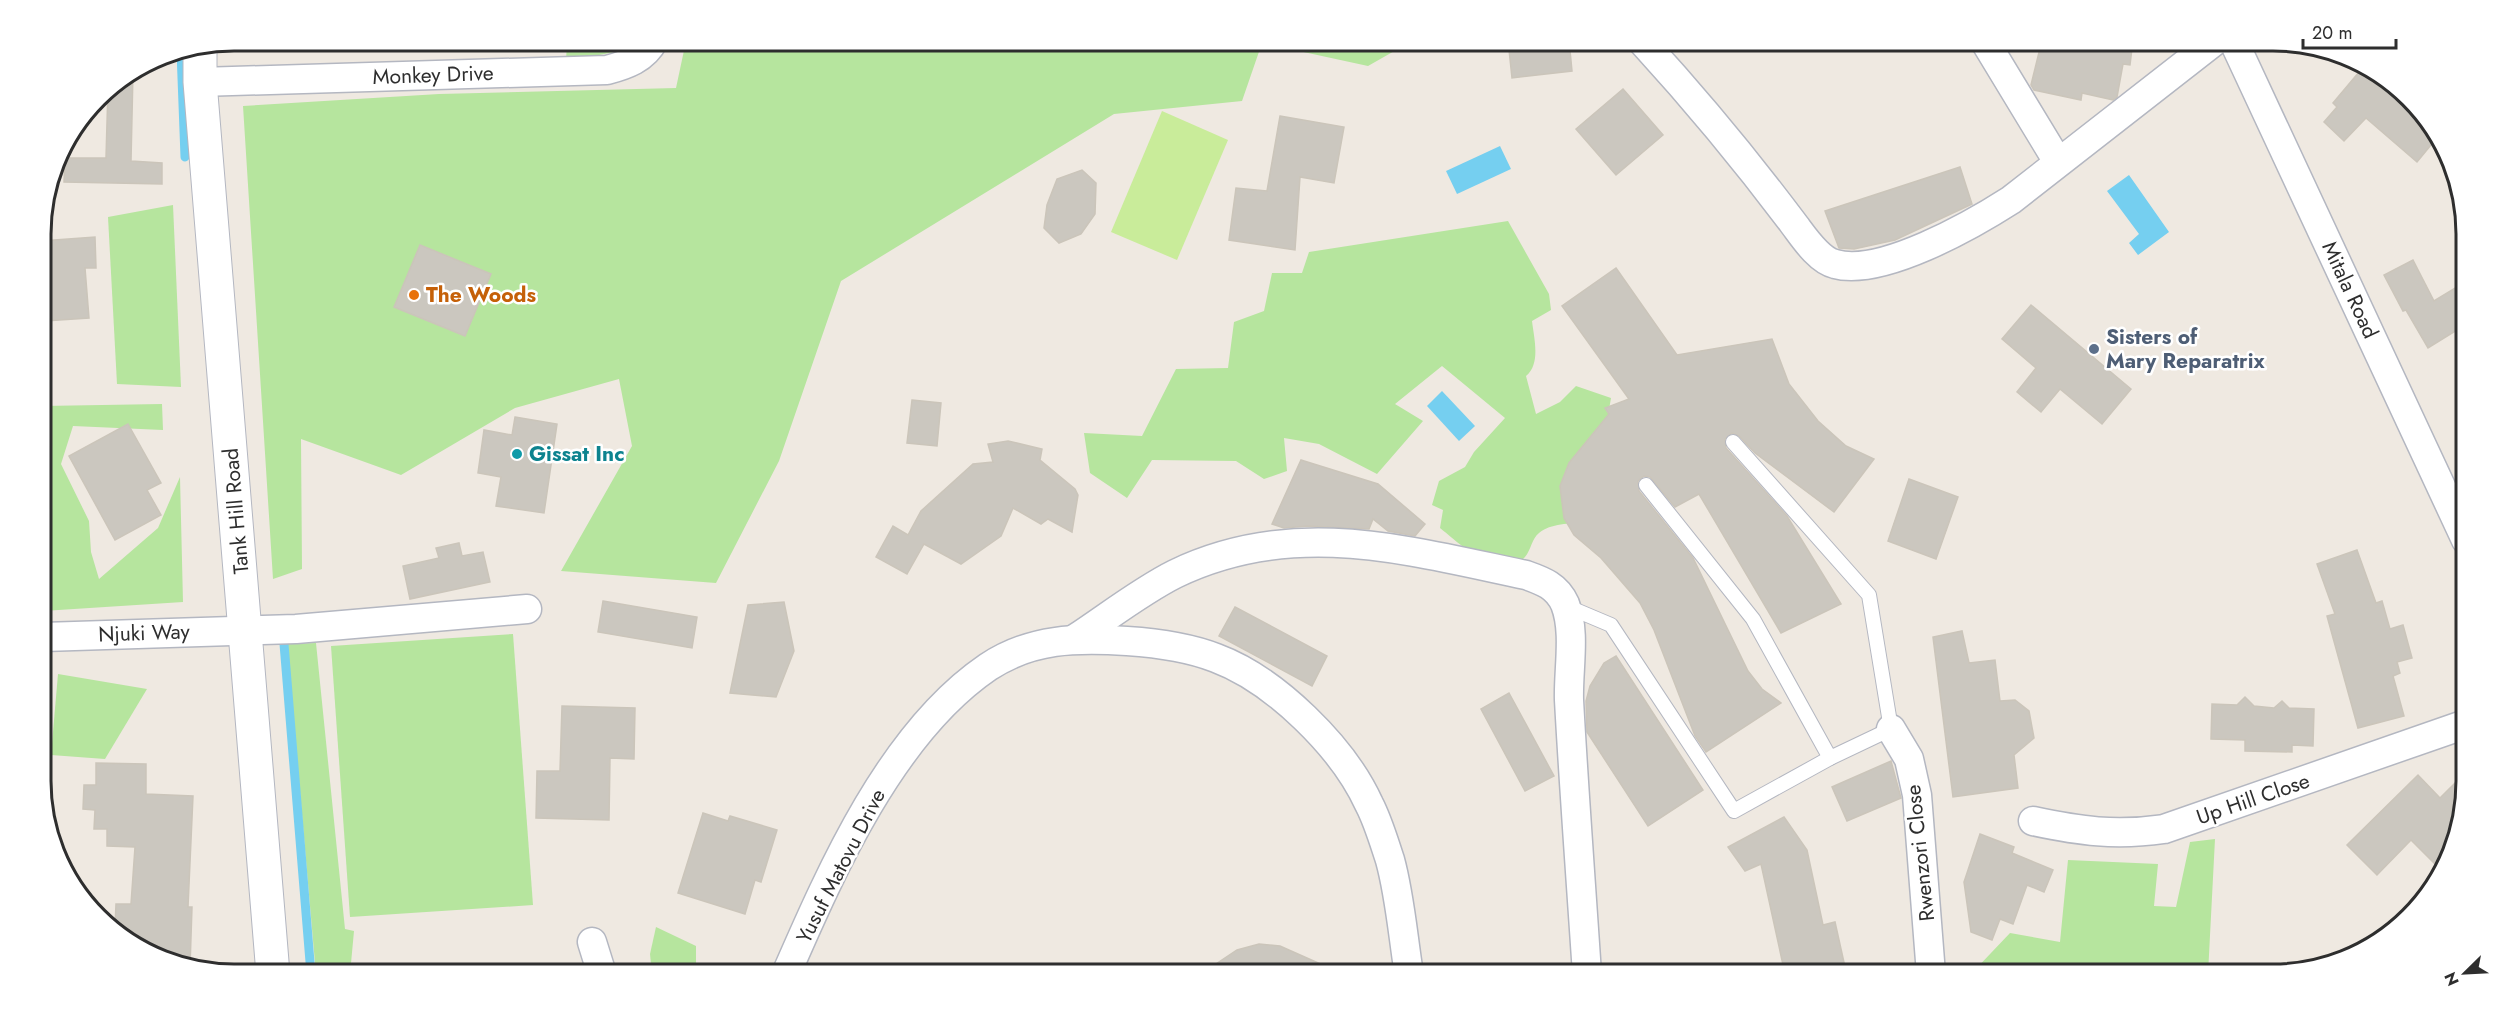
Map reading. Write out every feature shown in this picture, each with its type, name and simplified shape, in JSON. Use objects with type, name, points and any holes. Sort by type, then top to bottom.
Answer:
[{"type":"street","name":"Monkey Drive","points":[[200,82],[607,70],[626,65],[642,56],[646,51]]},
{"type":"street","points":[[1651,51],[1709,116],[1810,245],[1832,264],[1856,268],[1878,264],[1976,222],[2011,200],[2202,51]]},
{"type":"street","points":[[1991,51],[2058,162]]},
{"type":"street","name":"Mitala Road","points":[[2239,51],[2456,518]]},
{"type":"street","name":"Tank Hill Road","points":[[200,55],[200,82],[272,964]]},
{"type":"street","points":[[1076,638],[1174,574],[1219,556],[1255,546],[1295,542],[1376,545],[1546,582],[1558,591],[1565,605],[1569,626],[1568,674],[1586,964]]},
{"type":"street","name":"Njuki Way","points":[[51,638],[296,629],[527,609]]},
{"type":"street","name":"Yusuf Matovu Drive","points":[[791,964],[866,808],[904,752],[945,703],[987,668],[1013,652],[1044,642],[1076,638],[1174,646],[1215,657],[1268,687],[1301,715],[1339,754],[1369,803],[1390,862],[1407,964]]},
{"type":"street","name":"Up Hill Close","points":[[2033,821],[2091,833],[2131,834],[2164,829],[2456,727]]},
{"type":"street","name":"Rwenzori Close","points":[[1891,729],[1909,759],[1917,795],[1930,964]]},
{"type":"street","points":[[592,942],[599,964]]},
{"type":"lane","name":"Rwenzori Close","points":[[1733,442],[1869,596],[1891,729]]},
{"type":"lane","points":[[1646,485],[1753,619],[1830,758]]},
{"type":"lane","points":[[1565,605],[1611,625],[1734,811],[1830,758],[1891,729]]},
{"type":"green space","points":[[567,51],[618,51],[566,62]]},
{"type":"green space","points":[[684,51],[1259,51],[1242,101],[1114,114],[841,281],[779,461],[716,583],[561,571],[632,446],[619,379],[515,408],[401,475],[301,439],[302,569],[273,579],[243,106],[439,94],[676,88]]},
{"type":"green space","points":[[1299,51],[1394,51],[1368,66]]},
{"type":"green space","points":[[1162,111],[1228,140],[1177,260],[1111,232]]},
{"type":"green space","points":[[173,205],[181,387],[117,384],[108,217]]},
{"type":"green space","points":[[1508,221],[1549,294],[1551,310],[1532,321],[1535,358],[1531,371],[1526,376],[1536,414],[1560,402],[1576,386],[1611,398],[1601,456],[1584,522],[1561,524],[1539,533],[1525,557],[1515,564],[1504,566],[1481,558],[1440,528],[1443,510],[1432,505],[1439,481],[1465,467],[1474,452],[1505,418],[1442,366],[1395,404],[1423,421],[1377,474],[1319,444],[1284,438],[1287,471],[1264,479],[1236,461],[1152,460],[1127,498],[1090,473],[1084,433],[1142,436],[1176,369],[1228,368],[1234,322],[1264,311],[1272,273],[1302,273],[1309,252]]},
{"type":"green space","points":[[162,404],[163,430],[73,426],[61,464],[89,521],[91,552],[99,579],[158,528],[180,477],[183,602],[51,610],[51,406]]},
{"type":"green space","points":[[513,634],[533,905],[350,917],[331,646]]},
{"type":"green space","points":[[316,643],[345,929],[354,931],[351,964],[315,964],[287,644]]},
{"type":"green space","points":[[58,674],[147,689],[105,759],[51,755]]},
{"type":"green space","points":[[2215,839],[2209,964],[1981,964],[2010,933],[2060,942],[2068,860],[2158,864],[2154,906],[2176,907],[2190,842]]},
{"type":"green space","points":[[656,927],[696,946],[696,964],[651,964],[650,954]]},
{"type":"water","points":[[1500,146],[1511,169],[1457,194],[1446,171]]},
{"type":"water","points":[[2129,175],[2169,232],[2138,255],[2129,243],[2139,234],[2107,191]]},
{"type":"water","points":[[1442,391],[1475,426],[1459,441],[1427,406]]},
{"type":"building","points":[[1509,51],[1570,51],[1572,71],[1512,78]]},
{"type":"building","points":[[2039,51],[2132,51],[2130,65],[2123,64],[2117,97],[2113,100],[2082,93],[2081,100],[2034,90],[2031,85]]},
{"type":"building","points":[[2359,73],[2394,96],[2411,113],[2433,143],[2417,162],[2366,118],[2344,141],[2324,122],[2337,107],[2333,103]]},
{"type":"building","points":[[133,81],[131,161],[162,163],[162,184],[64,182],[65,165],[68,158],[106,158],[108,101]]},
{"type":"building","points":[[1623,89],[1663,135],[1616,175],[1576,129]]},
{"type":"building","points":[[1280,116],[1344,127],[1334,183],[1300,177],[1295,250],[1229,240],[1236,188],[1267,191]]},
{"type":"building","points":[[1960,167],[1972,204],[1895,240],[1854,249],[1839,248],[1825,211]]},
{"type":"building","points":[[1082,170],[1096,183],[1095,214],[1081,234],[1059,243],[1044,228],[1047,205],[1057,179]]},
{"type":"building","points":[[95,237],[96,268],[85,268],[89,318],[51,321],[51,240]]},
{"type":"building","points":[[420,245],[491,274],[465,336],[394,307]]},
{"type":"building","points":[[2413,260],[2434,301],[2456,288],[2456,331],[2428,348],[2406,310],[2403,311],[2384,275]]},
{"type":"building","points":[[1616,268],[1677,355],[1772,339],[1789,384],[1818,421],[1846,446],[1874,459],[1834,512],[1755,453],[1739,436],[1732,433],[1725,439],[1726,448],[1787,516],[1841,604],[1781,633],[1699,494],[1675,507],[1650,477],[1644,476],[1638,481],[1639,491],[1693,558],[1748,671],[1762,689],[1781,703],[1706,752],[1695,736],[1654,630],[1640,603],[1601,558],[1574,535],[1564,518],[1560,486],[1569,463],[1609,414],[1605,408],[1629,399],[1562,306]]},
{"type":"building","points":[[2031,305],[2131,389],[2102,424],[2060,389],[2041,412],[2017,392],[2036,368],[2002,339]]},
{"type":"building","points":[[912,400],[941,403],[937,446],[907,443]]},
{"type":"building","name":"Gissat Inc","points":[[515,417],[557,424],[544,513],[496,506],[501,477],[478,473],[484,430],[512,435]]},
{"type":"building","points":[[128,424],[161,483],[147,490],[161,515],[115,540],[69,456]]},
{"type":"building","points":[[1008,441],[1042,449],[1040,460],[1075,489],[1078,495],[1072,532],[1048,519],[1041,524],[1013,508],[1001,536],[961,564],[924,544],[907,574],[876,557],[893,526],[908,535],[921,511],[973,464],[993,462],[988,444]]},
{"type":"building","points":[[1301,460],[1378,484],[1425,524],[1415,536],[1388,531],[1373,519],[1369,529],[1307,526],[1284,528],[1272,524]]},
{"type":"building","points":[[1909,479],[1958,497],[1936,559],[1888,541]]},
{"type":"building","points":[[459,543],[462,556],[483,552],[490,582],[410,599],[403,566],[439,558],[436,548]]},
{"type":"building","points":[[2357,550],[2376,603],[2382,601],[2390,629],[2403,625],[2412,658],[2397,662],[2400,673],[2393,676],[2404,716],[2358,728],[2327,616],[2335,614],[2317,564]]},
{"type":"building","points":[[603,601],[697,617],[692,648],[598,632]]},
{"type":"building","points":[[784,602],[794,651],[776,697],[730,693],[748,605]]},
{"type":"building","points":[[1235,607],[1327,656],[1312,686],[1219,636]]},
{"type":"building","points":[[1962,631],[1969,663],[1995,660],[2000,701],[2015,700],[2029,711],[2034,738],[2014,755],[2018,788],[1953,797],[1933,637]]},
{"type":"building","points":[[1616,656],[1703,790],[1648,826],[1587,732],[1586,701],[1590,686],[1604,663]]},
{"type":"building","points":[[1509,693],[1554,776],[1525,791],[1481,709]]},
{"type":"building","points":[[2245,697],[2254,706],[2274,708],[2282,701],[2289,708],[2314,709],[2313,746],[2292,745],[2292,752],[2245,751],[2245,740],[2211,739],[2212,704],[2237,705]]},
{"type":"building","points":[[562,706],[635,708],[634,759],[610,758],[609,820],[536,818],[537,771],[560,771]]},
{"type":"building","points":[[1891,761],[1901,798],[1847,821],[1832,787]]},
{"type":"building","points":[[96,763],[146,764],[146,794],[193,796],[188,907],[192,907],[190,958],[153,945],[115,921],[116,904],[131,904],[135,847],[107,846],[107,829],[94,829],[95,810],[83,809],[84,785],[96,785]]},
{"type":"building","points":[[2418,775],[2440,798],[2456,782],[2452,817],[2436,865],[2411,840],[2377,875],[2347,845]]},
{"type":"building","points":[[703,813],[728,821],[730,816],[777,830],[761,882],[755,880],[745,914],[678,893]]},
{"type":"building","points":[[1784,817],[1807,850],[1823,925],[1835,922],[1844,964],[1783,964],[1761,864],[1745,871],[1728,847]]},
{"type":"building","points":[[1980,834],[2014,847],[2012,853],[2053,870],[2044,892],[2027,885],[2013,924],[2000,919],[1992,940],[1971,932],[1964,882]]},
{"type":"building","points":[[1259,944],[1280,946],[1320,964],[1216,964],[1237,950]]},
{"type":"waterway","points":[[181,59],[185,157]]},
{"type":"waterway","points":[[284,644],[310,964]]},
{"type":"place","name":"The Woods","points":[[414,295]]},
{"type":"place","name":"Sisters of Mary Reparatrix","points":[[2094,349]]},
{"type":"place","name":"Gissat Inc","points":[[517,454]]}]
